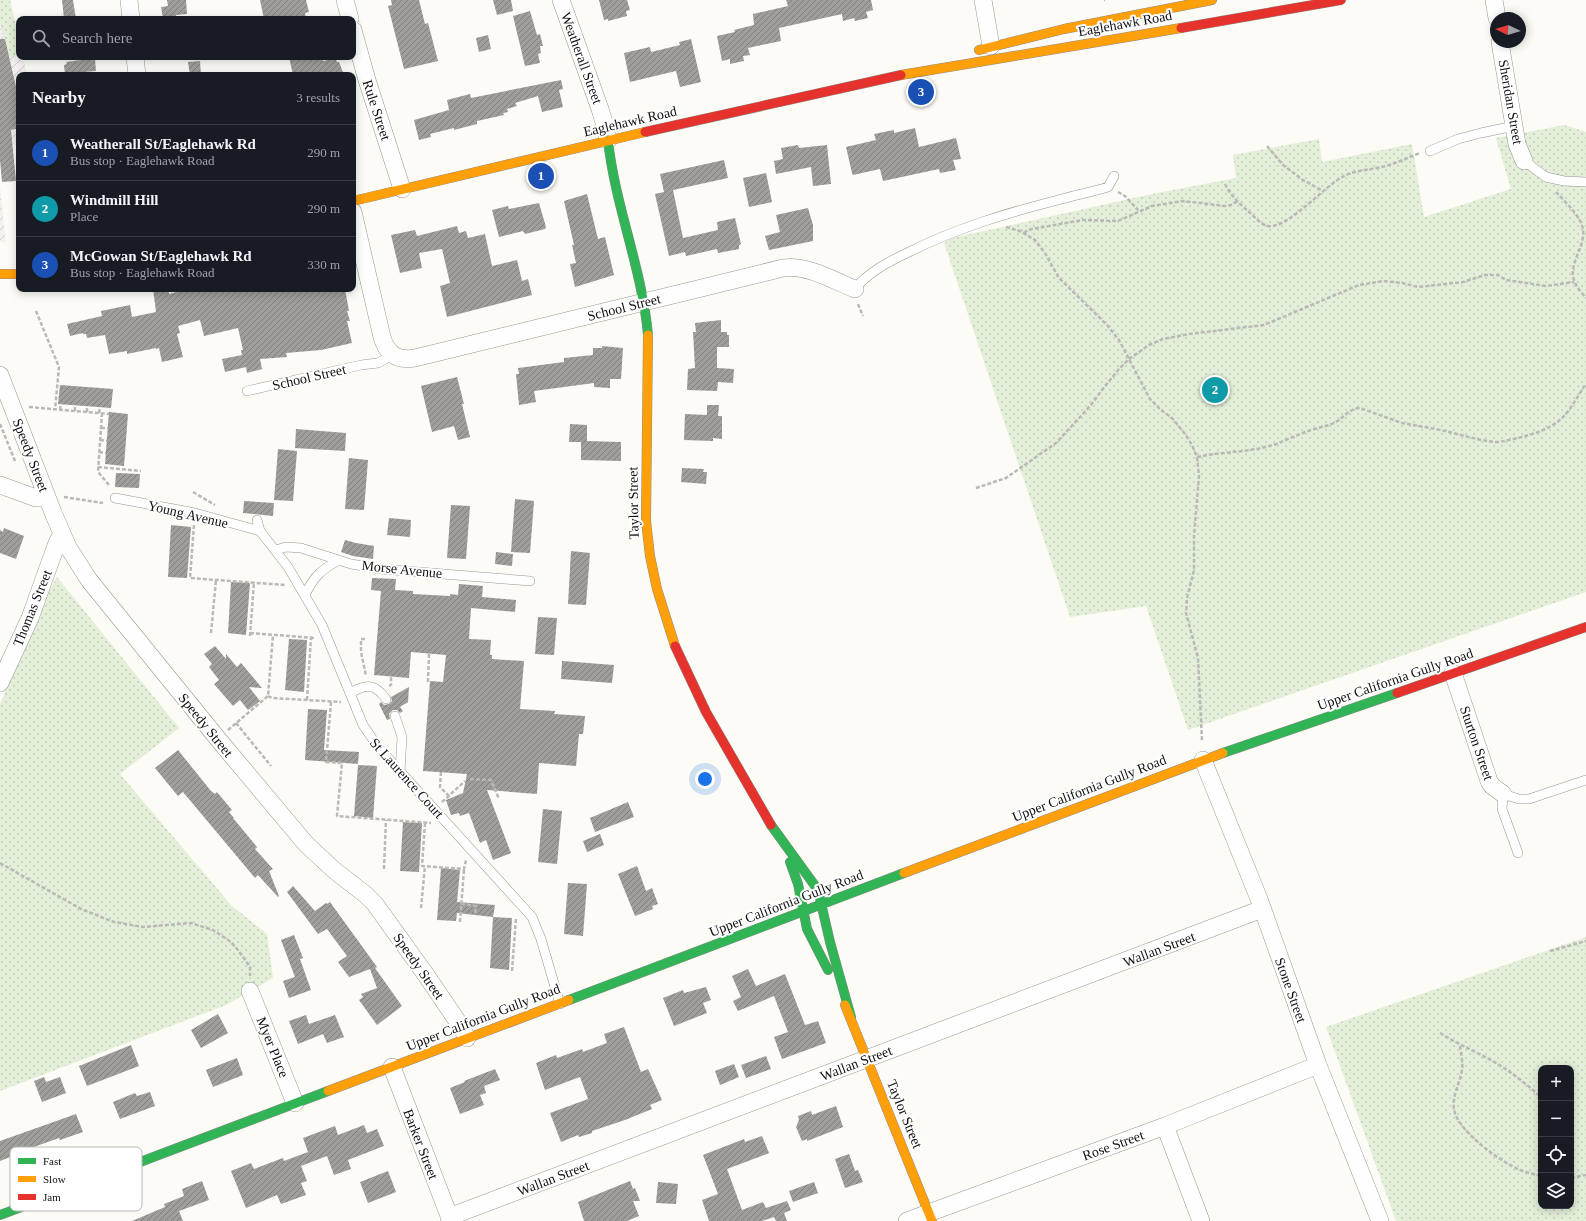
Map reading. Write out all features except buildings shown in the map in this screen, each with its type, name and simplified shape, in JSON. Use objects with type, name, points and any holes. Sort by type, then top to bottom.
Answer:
[{"type":"street","points":[[129,0],[131,16]]},
{"type":"street","points":[[345,0],[349,16]]},
{"type":"street","name":"Weatherall Street","points":[[560,0],[600,109],[608,140]]},
{"type":"street","points":[[984,0],[993,53]]},
{"type":"street","name":"Eaglehawk Road","points":[[356,199],[608,140],[914,72],[993,53],[1078,26],[1212,0]]},
{"type":"street","name":"Eaglehawk Road","points":[[973,52],[993,53],[1341,0]]},
{"type":"street","points":[[1494,0],[1495,12]]},
{"type":"street","name":"Rule Street","points":[[356,41],[402,189]]},
{"type":"street","name":"Sheridan Street","points":[[1501,48],[1519,151],[1524,161]]},
{"type":"street","name":"Eaglehawk Road","points":[[914,72],[960,56]]},
{"type":"street","points":[[135,60],[137,72]]},
{"type":"street","name":"Taylor Street","points":[[608,140],[611,164],[645,302],[648,340],[646,521],[648,551],[661,609],[690,683],[723,743],[780,839],[818,890],[822,904],[824,922],[851,1017]]},
{"type":"street","points":[[356,225],[382,337],[386,347],[392,355]]},
{"type":"street","name":"School Street","points":[[392,355],[400,359],[415,358],[758,274],[791,268],[819,274],[855,290]]},
{"type":"street","points":[[0,274],[16,274]]},
{"type":"street","name":"Speedy Street","points":[[0,375],[52,497],[62,533],[77,563],[89,580],[218,740],[306,844],[334,870],[375,904],[426,975],[467,1038]]},
{"type":"street","points":[[0,485],[36,498],[52,497]]},
{"type":"street","name":"Thomas Street","points":[[0,682],[30,618],[62,533]]},
{"type":"street","name":"Upper California Gully Road","points":[[142,1161],[1203,760],[1586,627]]},
{"type":"street","name":"Sturton Street","points":[[1453,673],[1489,781],[1492,786],[1503,794]]},
{"type":"street","name":"Stone Street","points":[[1203,760],[1262,909],[1318,1065],[1380,1221]]},
{"type":"street","name":"Taylor Street","points":[[780,839],[797,877],[807,930],[851,1017],[930,1217]]},
{"type":"street","name":"Wallan Street","points":[[450,1219],[1262,909]]},
{"type":"street","name":"Myer Place","points":[[250,991],[295,1103]]},
{"type":"street","name":"Rose Street","points":[[907,1221],[930,1217],[1318,1065]]},
{"type":"street","name":"Barker Street","points":[[392,1067],[450,1219]]},
{"type":"street","points":[[1165,1126],[1201,1221]]},
{"type":"street","name":"Upper California Gully Road","points":[[0,1215],[11,1211]]},
{"type":"lane","points":[[1430,151],[1458,139],[1514,126]]},
{"type":"lane","points":[[1524,161],[1546,177],[1564,181],[1586,182]]},
{"type":"lane","points":[[855,290],[860,283],[871,274],[893,260],[934,240],[977,223],[1108,187],[1114,176]]},
{"type":"lane","name":"School Street","points":[[247,391],[360,365],[378,363],[392,355]]},
{"type":"lane","name":"Young Avenue","points":[[115,498],[195,513],[260,531]]},
{"type":"lane","name":"St Laurence Court","points":[[257,520],[260,531],[300,586],[328,638],[354,703],[369,735],[434,809],[532,916],[537,926],[560,1004]]},
{"type":"lane","name":"Morse Avenue","points":[[275,550],[286,547],[301,548],[339,560],[381,569],[530,581]]},
{"type":"lane","points":[[305,595],[315,576],[339,560]]},
{"type":"lane","points":[[350,693],[361,687],[368,686],[378,690],[386,700]]},
{"type":"lane","points":[[395,716],[402,737],[400,771]]},
{"type":"lane","points":[[1503,794],[1519,799],[1529,799],[1586,780]]},
{"type":"lane","name":"Sturton Street","points":[[1503,794],[1503,814],[1518,853]]},
{"type":"path","points":[[1267,146],[1282,165],[1303,180],[1323,191]]},
{"type":"path","points":[[1225,184],[1228,190],[1238,201],[1262,224],[1275,226],[1288,220],[1337,180],[1348,174],[1382,167],[1430,151]]},
{"type":"path","points":[[1546,177],[1581,223],[1584,231],[1583,240],[1572,275],[1574,282],[1586,298]]},
{"type":"path","points":[[1108,187],[1125,196],[1138,210]]},
{"type":"path","points":[[1024,233],[1032,229],[1083,220],[1118,221],[1138,210],[1183,201],[1225,206],[1231,205],[1238,201]]},
{"type":"path","points":[[1003,227],[1024,233],[1040,246],[1067,287],[1107,325],[1119,340],[1150,399],[1172,418],[1185,434],[1197,457],[1199,476],[1194,536],[1194,570],[1187,598],[1186,613],[1198,658],[1203,760]]},
{"type":"path","points":[[976,488],[1006,478],[1056,443],[1081,417],[1109,380],[1129,359],[1149,345],[1163,339],[1221,329],[1264,325],[1359,284],[1384,281],[1418,287],[1463,282],[1485,275],[1498,276],[1506,280],[1546,286],[1574,282]]},
{"type":"path","points":[[36,311],[59,367],[55,410]]},
{"type":"path","points":[[1197,457],[1222,452],[1248,451],[1265,447],[1332,424],[1353,409],[1360,408],[1402,423],[1441,430],[1481,440],[1499,442],[1552,426],[1567,413],[1586,384]]},
{"type":"path","points":[[60,410],[61,404]]},
{"type":"path","points":[[75,405],[75,411]]},
{"type":"path","points":[[24,406],[109,414]]},
{"type":"path","points":[[87,406],[87,412]]},
{"type":"path","points":[[100,407],[101,428],[98,472],[108,485]]},
{"type":"path","points":[[101,428],[108,428]]},
{"type":"path","points":[[100,440],[107,440]]},
{"type":"path","points":[[99,452],[106,453]]},
{"type":"path","points":[[98,467],[141,471]]},
{"type":"path","points":[[52,497],[103,503]]},
{"type":"path","points":[[194,520],[190,578],[300,586]]},
{"type":"path","points":[[211,633],[216,580]]},
{"type":"path","points":[[254,582],[250,635],[328,638]]},
{"type":"path","points":[[218,740],[268,696],[273,635]]},
{"type":"path","points":[[307,700],[311,638]]},
{"type":"path","points":[[364,639],[361,639],[361,652],[368,686]]},
{"type":"path","points":[[428,682],[429,653]]},
{"type":"path","points":[[268,696],[354,703]]},
{"type":"path","points":[[331,702],[326,762],[342,763],[337,816],[439,824],[444,820]]},
{"type":"path","points":[[236,723],[271,766]]},
{"type":"path","points":[[441,772],[440,787],[449,796]]},
{"type":"path","points":[[470,779],[491,780],[498,800]]},
{"type":"path","points":[[434,809],[466,780]]},
{"type":"path","points":[[384,869],[386,820]]},
{"type":"path","points":[[426,823],[422,866],[464,869]]},
{"type":"path","points":[[460,922],[464,862],[469,857]]},
{"type":"path","points":[[0,862],[81,909],[114,922],[143,927],[191,923],[213,930],[230,942],[250,967],[250,991]]},
{"type":"path","points":[[421,908],[425,866]]},
{"type":"path","points":[[461,904],[476,906],[475,914]]},
{"type":"path","points":[[512,971],[517,912],[522,906]]},
{"type":"path","points":[[1550,951],[1586,940]]},
{"type":"path","points":[[1440,1033],[1460,1046],[1484,1056],[1527,1084],[1538,1094]]},
{"type":"path","points":[[1460,1046],[1462,1069],[1454,1098],[1454,1110],[1460,1123],[1473,1139],[1497,1156],[1520,1170],[1538,1175]]},
{"type":"path","points":[[1574,1177],[1586,1175]]},
{"type":"shaded area","points":[[0,0],[10,0],[16,27],[16,60],[24,60],[26,72],[16,72],[16,144],[0,146]]},
{"type":"shaded area","points":[[0,187],[6,243],[0,241]]},
{"type":"green space","points":[[0,0],[10,0],[16,27],[16,56],[7,57],[0,21]]},
{"type":"green space","points":[[1564,125],[1586,132],[1586,592],[1188,730],[1146,606],[1070,617],[944,243],[952,238],[1152,194],[1236,178],[1233,155],[1319,139],[1322,162],[1412,144],[1424,217],[1511,189],[1496,138]]},
{"type":"green space","points":[[57,577],[179,728],[120,774],[231,905],[267,934],[273,978],[226,1005],[0,1091],[0,704],[50,589]]},
{"type":"green space","points":[[1586,937],[1586,1221],[1396,1221],[1326,1027]]},
{"type":"traffic: fast","points":[[608,140],[616,189],[635,261],[645,310],[648,335]]},
{"type":"traffic: fast","points":[[1223,753],[1397,693]]},
{"type":"traffic: fast","points":[[771,825],[818,890],[830,942],[851,1017]]},
{"type":"traffic: fast","points":[[790,862],[798,884],[807,929],[828,970]]},
{"type":"traffic: fast","points":[[569,1000],[904,873]]},
{"type":"traffic: fast","points":[[142,1161],[328,1091]]},
{"type":"traffic: fast","points":[[0,1215],[11,1211]]},
{"type":"traffic: slow","points":[[979,50],[1064,29],[1212,0]]},
{"type":"traffic: slow","points":[[901,75],[1181,28]]},
{"type":"traffic: slow","points":[[356,200],[645,132]]},
{"type":"traffic: slow","points":[[0,274],[16,274]]},
{"type":"traffic: slow","points":[[648,335],[646,521],[650,556],[657,589],[675,646]]},
{"type":"traffic: slow","points":[[904,873],[1223,753]]},
{"type":"traffic: slow","points":[[328,1091],[569,1000]]},
{"type":"traffic: slow","points":[[845,1005],[932,1221]]},
{"type":"traffic: jam","points":[[1181,28],[1341,0]]},
{"type":"traffic: jam","points":[[645,132],[901,75]]},
{"type":"traffic: jam","points":[[1397,693],[1586,627]]},
{"type":"traffic: jam","points":[[675,646],[706,712],[771,825]]},
{"type":"place","name":"McGowan St/Eaglehawk Rd","points":[[921,92]]},
{"type":"place","name":"Weatherall St/Eaglehawk Rd","points":[[541,176]]},
{"type":"place","name":"Windmill Hill","points":[[1215,390]]}]
